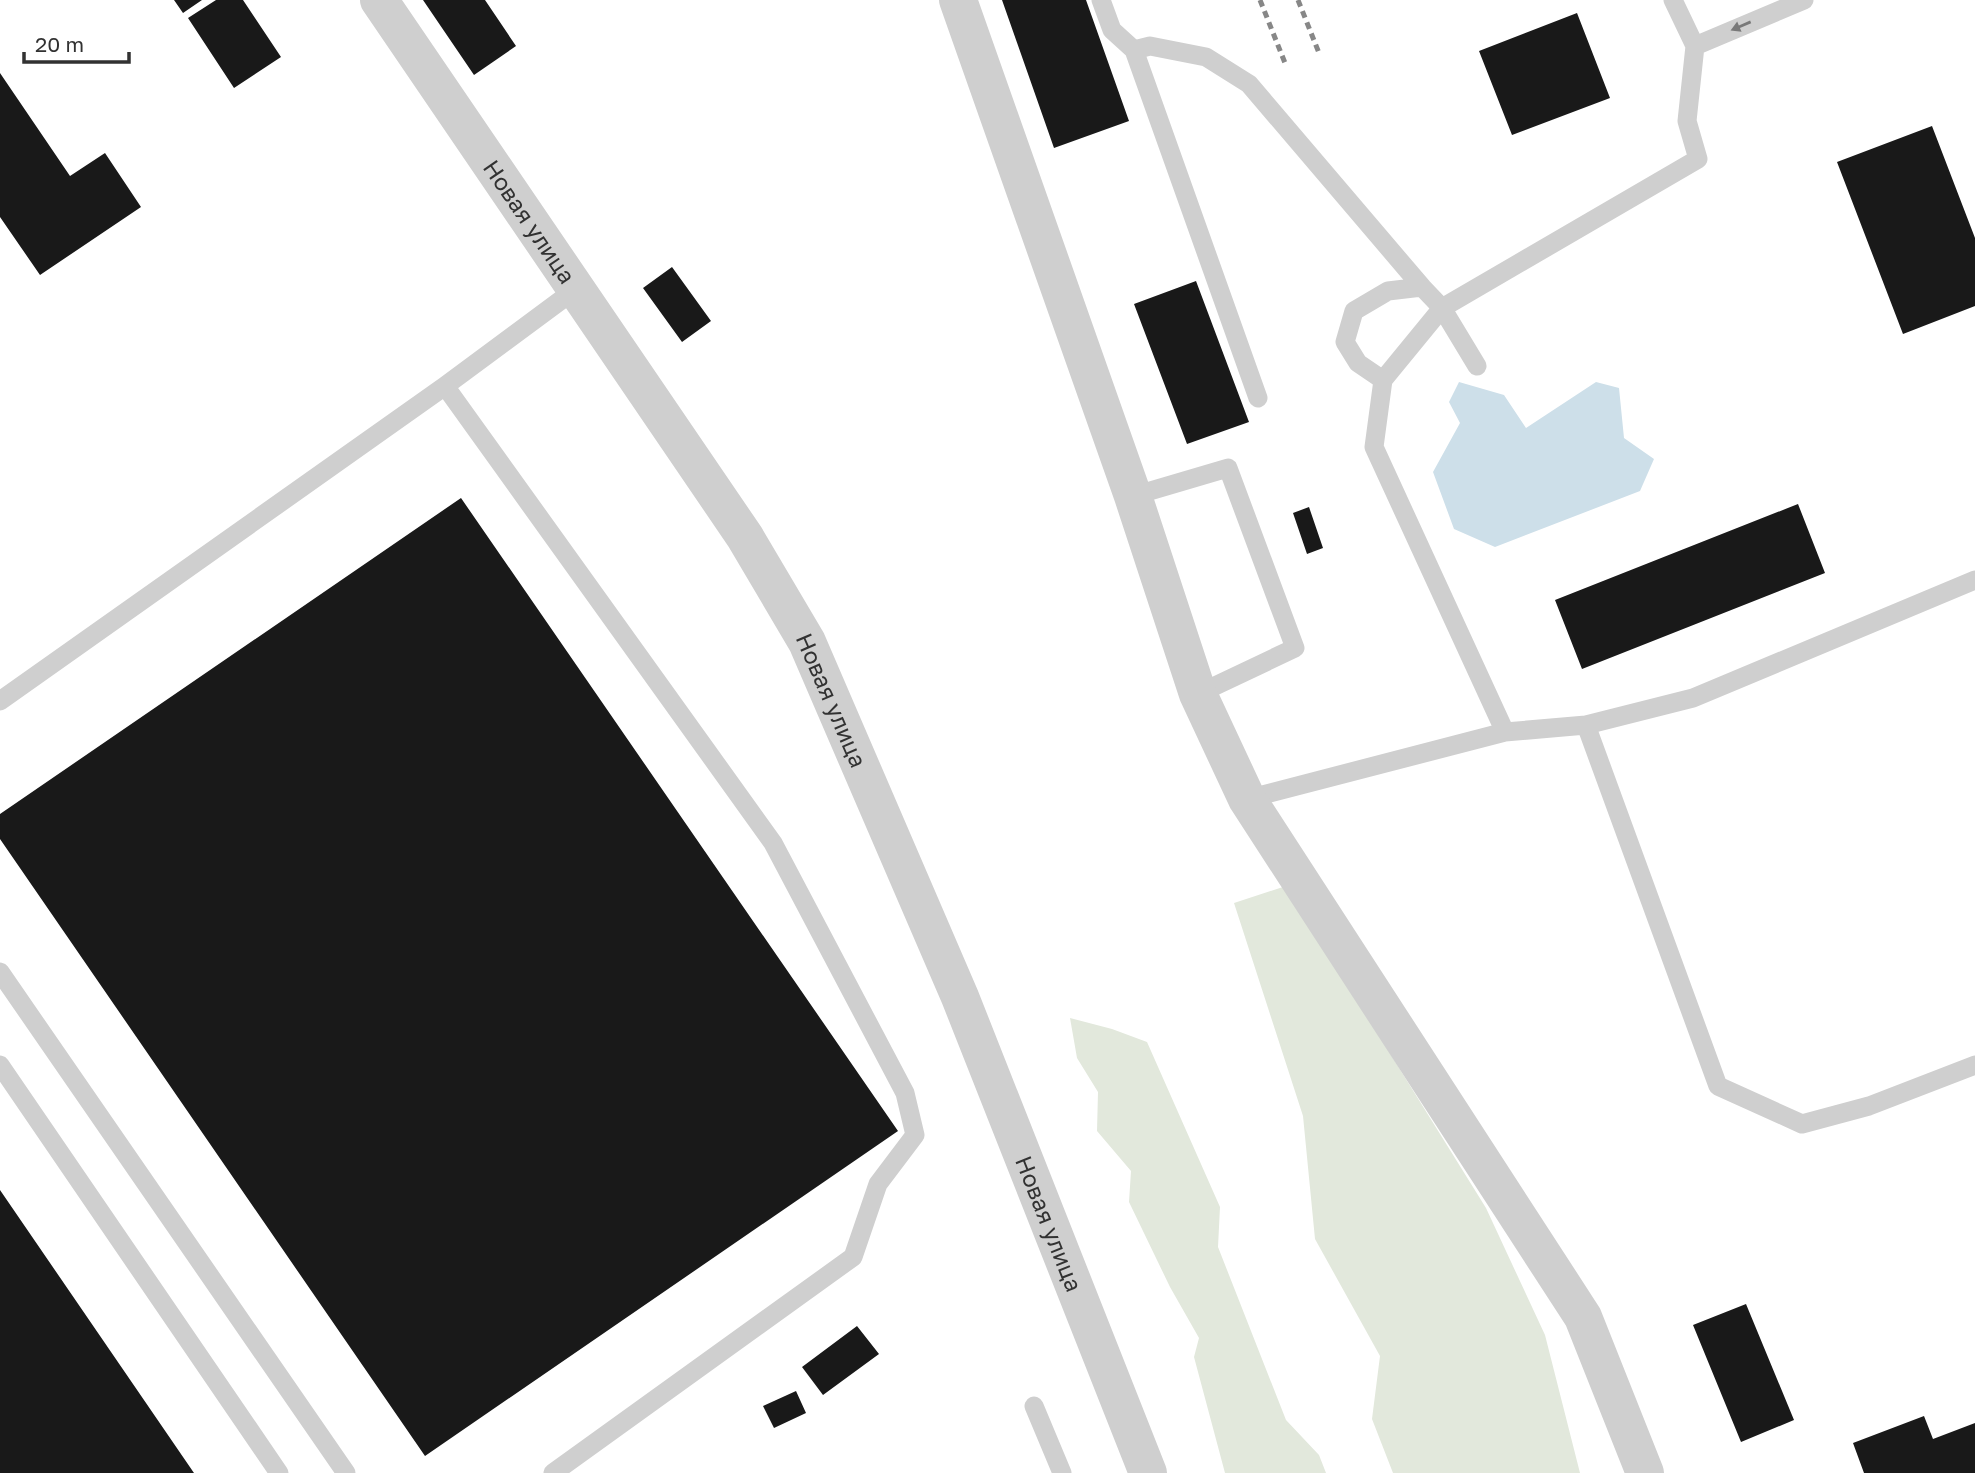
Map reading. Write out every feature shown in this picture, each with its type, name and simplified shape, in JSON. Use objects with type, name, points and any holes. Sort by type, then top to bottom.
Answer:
[{"type":"street","name":"Новая улица","points":[[379,0],[745,537],[807,642],[960,997],[1148,1473]]},
{"type":"street","points":[[958,0],[1133,496],[1198,694],[1247,799],[1583,1317],[1645,1473]]},
{"type":"lane","points":[[1101,0],[1112,30],[1134,50],[1258,398]]},
{"type":"lane","points":[[1505,732],[1374,447],[1383,380],[1442,309],[1698,159],[1687,121],[1695,46],[1673,0]]},
{"type":"lane","points":[[1695,46],[1804,0]]},
{"type":"lane","points":[[1134,50],[1150,46],[1206,57],[1249,84],[1442,309],[1477,366]]},
{"type":"lane","points":[[1383,380],[1358,363],[1345,342],[1354,311],[1388,291],[1422,287]]},
{"type":"lane","points":[[0,701],[444,386],[576,289]]},
{"type":"lane","points":[[444,386],[773,844],[905,1093],[915,1135],[878,1184],[853,1256],[553,1473]]},
{"type":"lane","points":[[1133,496],[1228,468],[1295,648],[1198,694]]},
{"type":"lane","points":[[1247,799],[1505,732],[1586,725],[1693,698],[1975,580]]},
{"type":"lane","points":[[1586,725],[1718,1086],[1802,1124],[1869,1106],[1975,1065]]},
{"type":"lane","points":[[0,972],[346,1473]]},
{"type":"lane","points":[[0,1065],[279,1473]]},
{"type":"lane","points":[[1034,1406],[1062,1473]]},
{"type":"shaded area","points":[[1286,886],[1486,1208],[1545,1335],[1580,1473],[1393,1473],[1372,1419],[1380,1356],[1315,1239],[1303,1116],[1234,903]]},
{"type":"shaded area","points":[[1070,1018],[1147,1042],[1220,1207],[1218,1247],[1286,1420],[1319,1455],[1326,1473],[1225,1473],[1194,1357],[1199,1338],[1170,1287],[1129,1202],[1131,1171],[1097,1131],[1098,1092],[1077,1058]]},
{"type":"water","points":[[1459,382],[1504,395],[1526,428],[1596,382],[1619,388],[1624,438],[1654,459],[1640,491],[1495,547],[1454,529],[1433,472],[1460,423],[1449,402]]},
{"type":"building","points":[[174,0],[202,0],[183,13]]},
{"type":"building","points":[[216,0],[243,0],[281,57],[234,88],[188,18]]},
{"type":"building","points":[[423,0],[485,0],[516,46],[474,75]]},
{"type":"building","points":[[1002,0],[1086,0],[1129,121],[1054,148]]},
{"type":"building","points":[[1577,13],[1610,98],[1512,135],[1479,51]]},
{"type":"building","points":[[0,73],[70,176],[105,153],[141,207],[40,275],[0,217]]},
{"type":"building","points":[[1932,126],[1975,238],[1975,306],[1903,334],[1837,162]]},
{"type":"building","points":[[672,267],[711,321],[682,342],[643,288]]},
{"type":"building","points":[[1196,281],[1249,422],[1187,444],[1134,304]]},
{"type":"building","points":[[461,498],[898,1131],[425,1456],[0,839],[0,814]]},
{"type":"building","points":[[1798,504],[1825,573],[1582,669],[1555,600]]},
{"type":"building","points":[[1309,507],[1323,548],[1307,554],[1293,513]]},
{"type":"building","points":[[0,1190],[194,1473],[0,1473]]},
{"type":"building","points":[[1746,1304],[1794,1420],[1741,1442],[1693,1325]]},
{"type":"building","points":[[857,1326],[879,1354],[823,1395],[802,1367]]},
{"type":"building","points":[[796,1391],[806,1413],[774,1428],[763,1406]]},
{"type":"building","points":[[1924,1416],[1933,1439],[1975,1423],[1975,1473],[1864,1473],[1853,1443]]},
{"type":"railway","points":[[1260,0],[1285,63]]},
{"type":"railway","points":[[1298,0],[1319,53]]}]
